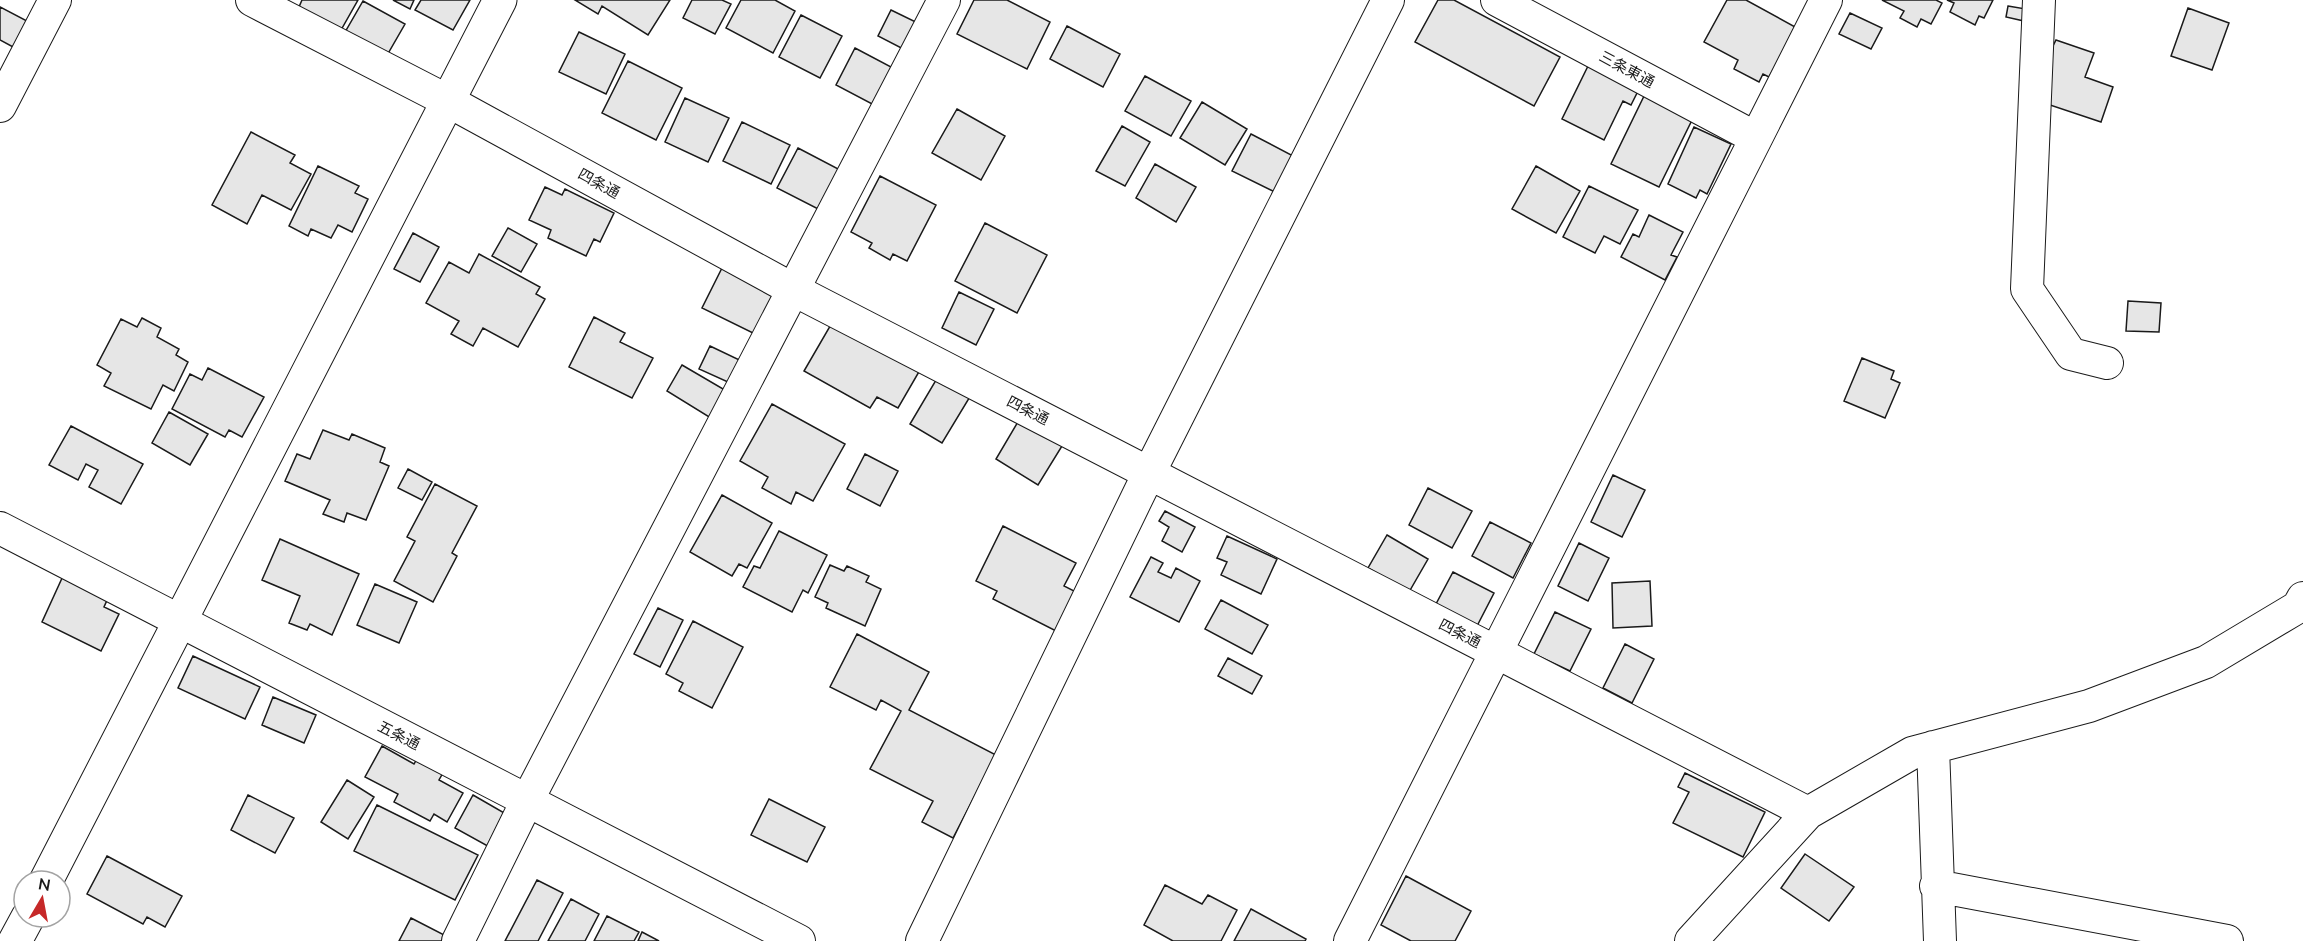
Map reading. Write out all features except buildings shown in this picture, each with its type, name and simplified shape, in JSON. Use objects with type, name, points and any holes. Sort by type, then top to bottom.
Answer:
[{"type":"street","points":[[0,106],[55,0]]},
{"type":"street","name":"四条通","points":[[252,0],[448,101],[794,290],[1808,813]]},
{"type":"street","points":[[52,869],[500,0]]},
{"type":"street","points":[[458,941],[527,801],[944,0]]},
{"type":"street","points":[[922,941],[1149,473],[1388,0]]},
{"type":"street","name":"三条東通","points":[[1497,0],[1756,138]]},
{"type":"street","points":[[1350,941],[1826,0]]},
{"type":"street","points":[[2039,0],[2027,289],[2071,354],[2107,363]]},
{"type":"street","name":"五条通","points":[[0,528],[799,941]]},
{"type":"street","points":[[1691,941],[1808,813],[1912,753],[2089,706],[2206,662],[2298,607],[2303,598]]},
{"type":"street","points":[[1933,747],[1936,886],[1940,941]]},
{"type":"street","points":[[1936,886],[2227,941]]}]
